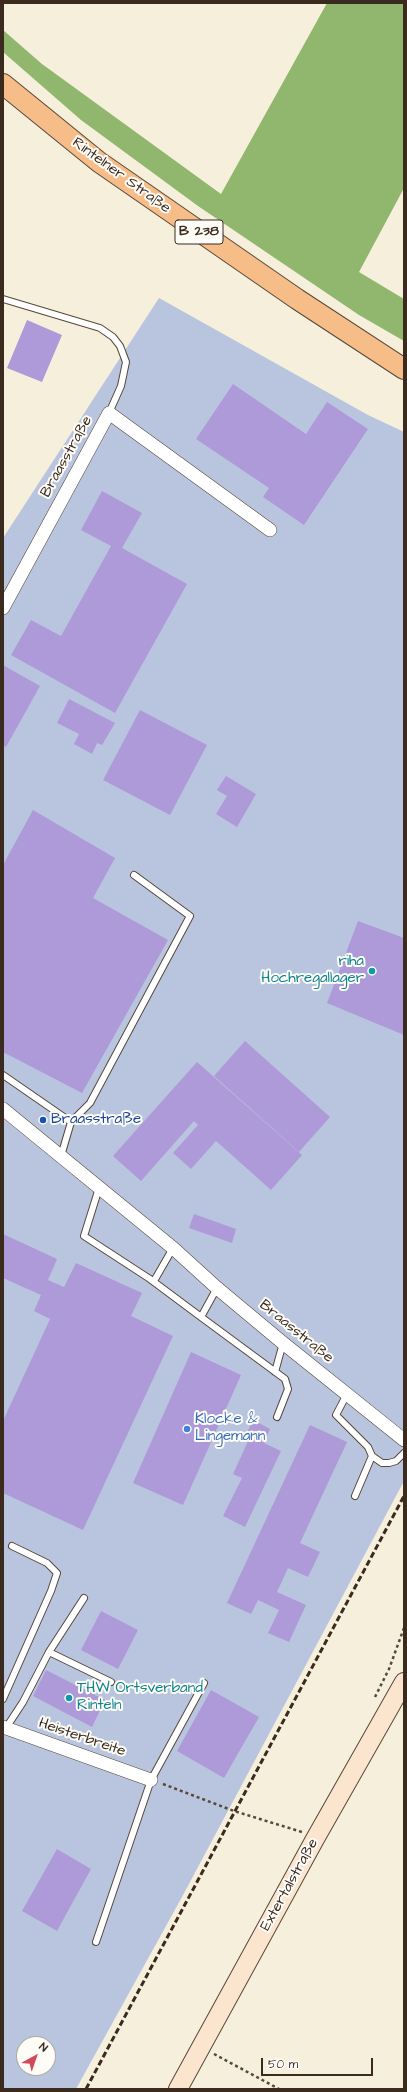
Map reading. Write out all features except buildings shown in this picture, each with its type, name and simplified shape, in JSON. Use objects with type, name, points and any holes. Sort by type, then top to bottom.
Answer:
[{"type":"main road","name":"Rintelner Straße","points":[[3,84],[99,162],[297,300],[404,369]]},
{"type":"main road","name":"Extertalstraße","points":[[178,2089],[315,1839],[404,1682]]},
{"type":"street","name":"Braasstraße","points":[[3,608],[109,412],[270,530]]},
{"type":"street","name":"Braasstraße","points":[[3,1109],[173,1248],[217,1288],[283,1344],[404,1440]]},
{"type":"street","name":"Heisterbreite","points":[[4,1728],[151,1780]]},
{"type":"lane","points":[[3,299],[100,328],[113,337],[120,346],[126,362],[121,386],[109,412]]},
{"type":"lane","points":[[61,1156],[71,1122],[90,1103],[190,916],[134,875]]},
{"type":"lane","points":[[3,1075],[71,1122]]},
{"type":"lane","points":[[99,1186],[84,1236],[154,1282],[285,1379],[288,1389],[277,1416]]},
{"type":"lane","points":[[154,1282],[173,1248]]},
{"type":"lane","points":[[201,1317],[217,1288]]},
{"type":"lane","points":[[274,1372],[283,1344]]},
{"type":"lane","points":[[347,1394],[336,1415],[368,1447],[372,1456],[382,1463],[389,1463],[396,1460],[404,1453]]},
{"type":"lane","points":[[355,1496],[372,1456]]},
{"type":"lane","points":[[3,1699],[51,1591],[57,1573],[47,1563],[12,1546]]},
{"type":"lane","points":[[4,1728],[23,1702],[49,1652],[84,1598]]},
{"type":"lane","points":[[49,1652],[111,1682]]},
{"type":"lane","points":[[96,1942],[151,1780],[204,1683]]},
{"type":"path","points":[[151,1780],[234,1811],[302,1831],[315,1839]]},
{"type":"path","points":[[201,2047],[279,2089]]},
{"type":"shaded area","points":[[159,298],[368,415],[404,432],[404,1481],[182,1897],[76,2089],[3,2089],[3,538]]},
{"type":"green space","points":[[327,3],[404,3],[404,188],[359,272],[404,299],[404,341],[359,315],[198,206],[81,120],[3,52],[3,30],[42,64],[221,194]]},
{"type":"railway","points":[[86,2089],[404,1496]]},
{"type":"place","name":"riha Hochregallager","points":[[372,971]]},
{"type":"place","name":"Braasstraße","points":[[43,1120]]},
{"type":"place","name":"Klocke & Lingemann","points":[[187,1429]]},
{"type":"place","name":"THW Ortsverband Rinteln","points":[[69,1698]]}]
